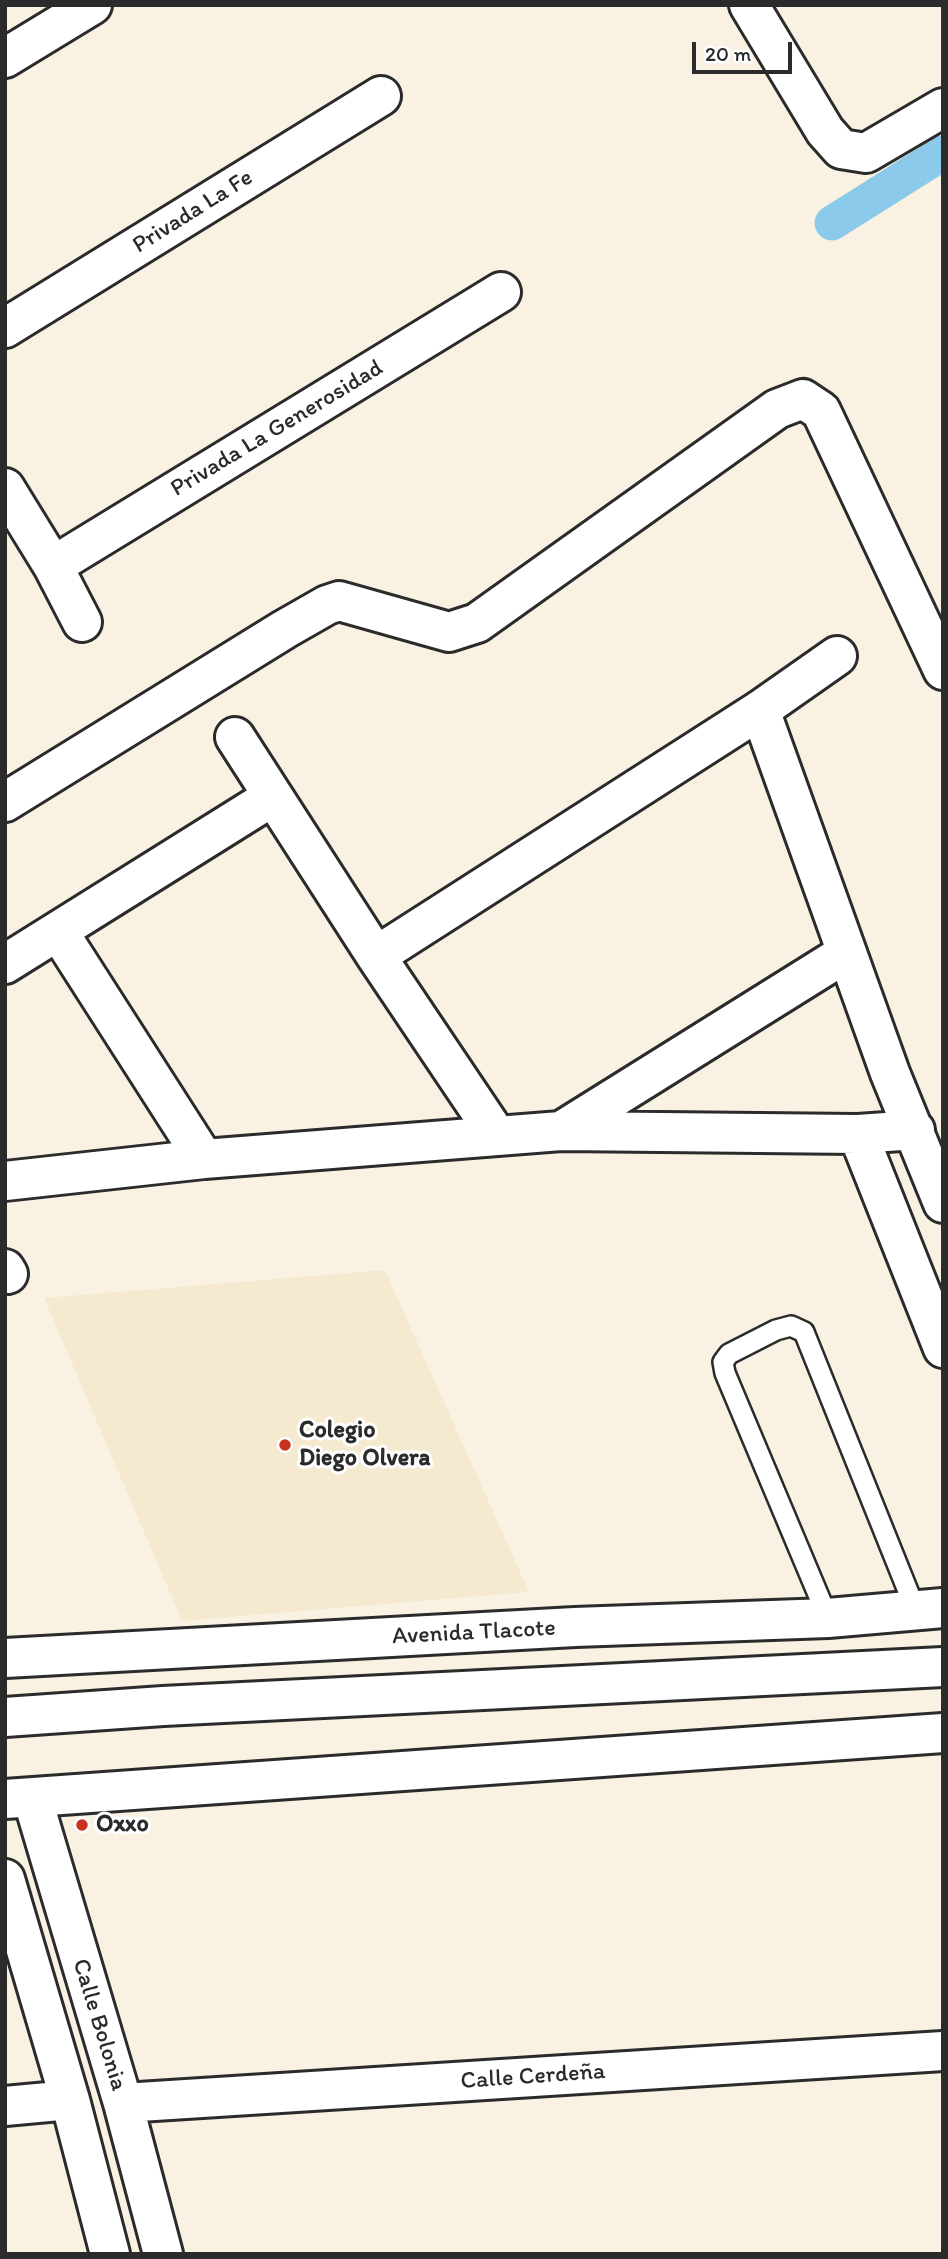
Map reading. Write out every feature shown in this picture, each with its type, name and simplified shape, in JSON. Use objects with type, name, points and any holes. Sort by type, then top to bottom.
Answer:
[{"type":"street","points":[[5,58],[92,5]]},
{"type":"street","points":[[749,5],[825,131],[841,149],[866,153],[943,108]]},
{"type":"street","name":"Privada La Fe","points":[[5,328],[381,96]]},
{"type":"street","name":"Privada La Generosidad","points":[[53,566],[500,292]]},
{"type":"street","points":[[5,802],[327,605],[340,601],[449,632],[477,623],[777,409],[803,399],[821,411],[943,670]]},
{"type":"street","points":[[5,488],[53,566],[82,622]]},
{"type":"street","points":[[376,956],[760,710],[837,656]]},
{"type":"street","points":[[760,710],[890,1073],[943,1203]]},
{"type":"street","points":[[235,737],[376,956],[497,1136]]},
{"type":"street","points":[[5,964],[272,797]]},
{"type":"street","points":[[58,931],[204,1159]]},
{"type":"street","points":[[561,1131],[846,953]]},
{"type":"street","points":[[5,1181],[204,1159],[561,1131],[858,1134],[915,1130]]},
{"type":"street","points":[[858,1134],[943,1348]]},
{"type":"street","name":"Avenida Tlacote","points":[[5,1658],[575,1627],[828,1618],[930,1609]]},
{"type":"street","points":[[5,1717],[163,1706],[943,1667]]},
{"type":"street","points":[[18,1798],[943,1732]]},
{"type":"street","name":"Calle Bolonia","points":[[18,1798],[123,2103],[163,2254]]},
{"type":"street","name":"Calle Bolonia","points":[[5,1880],[70,2100],[110,2254]]},
{"type":"street","name":"Calle Cerdeña","points":[[123,2103],[943,2052]]},
{"type":"street","points":[[5,2106],[70,2100]]},
{"type":"lane","points":[[828,1618],[724,1373],[723,1362],[729,1354],[776,1330],[791,1326],[804,1332],[930,1609]]},
{"type":"shaded area","name":"Colegio Diego Olvera","points":[[385,1270],[529,1592],[182,1621],[44,1298]]},
{"type":"waterway","points":[[832,223],[943,153]]},
{"type":"place","name":"Colegio Diego Olvera","points":[[285,1445]]},
{"type":"place","name":"Oxxo","points":[[82,1825]]}]
